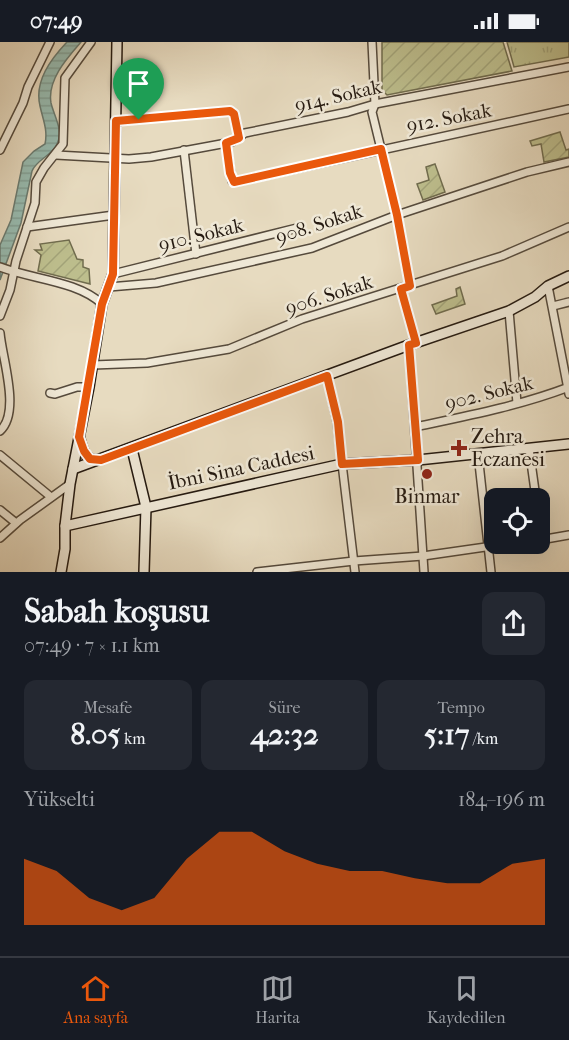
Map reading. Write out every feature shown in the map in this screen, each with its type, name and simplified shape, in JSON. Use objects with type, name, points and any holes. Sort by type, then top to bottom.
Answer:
[{"type":"street","points":[[1,145],[23,103],[36,69],[50,42]]},
{"type":"street","points":[[0,316],[10,290],[12,271],[35,203],[36,182],[63,144],[65,78],[91,42]]},
{"type":"street","points":[[61,572],[70,484],[93,365],[102,304],[113,274],[117,42]]},
{"type":"street","points":[[372,42],[375,104],[372,112],[397,215],[410,286]]},
{"type":"street","name":"914. Sokak","points":[[56,155],[69,158],[151,157],[226,143],[245,133],[348,112],[375,104],[569,67]]},
{"type":"street","name":"912. Sokak","points":[[226,143],[230,173],[232,181],[235,182],[569,109]]},
{"type":"street","points":[[116,121],[230,111],[234,114],[239,138]]},
{"type":"street","points":[[184,150],[196,254]]},
{"type":"street","name":"908. Sokak","points":[[110,287],[156,283],[312,248],[397,215],[526,172],[569,162]]},
{"type":"street","points":[[27,227],[114,215]]},
{"type":"street","name":"906. Sokak","points":[[93,365],[147,363],[229,349],[302,319],[502,256],[569,227]]},
{"type":"street","name":"910. Sokak","points":[[113,274],[297,228]]},
{"type":"street","points":[[0,267],[79,289],[102,304]]},
{"type":"street","points":[[73,469],[509,311],[535,297],[548,286],[569,276]]},
{"type":"street","points":[[548,286],[569,389]]},
{"type":"street","points":[[401,289],[413,344],[415,427],[424,572]]},
{"type":"street","points":[[553,306],[569,302]]},
{"type":"street","points":[[509,311],[517,403]]},
{"type":"street","points":[[0,333],[11,407],[6,426],[0,431]]},
{"type":"street","points":[[327,376],[338,422],[355,572]]},
{"type":"street","points":[[50,393],[55,394],[77,387],[89,387]]},
{"type":"street","name":"902. Sokak","points":[[415,427],[569,389]]},
{"type":"street","points":[[79,437],[86,456],[90,459],[101,460]]},
{"type":"street","name":"İbni Sina Caddesi","points":[[65,526],[342,464],[418,460],[569,444]]},
{"type":"street","points":[[529,448],[535,488]]},
{"type":"street","points":[[132,449],[146,507],[144,572]]},
{"type":"street","points":[[478,454],[484,504]]},
{"type":"street","points":[[0,455],[51,497]]},
{"type":"street","points":[[0,538],[16,523],[70,484]]},
{"type":"street","points":[[0,510],[16,523]]},
{"type":"street","points":[[550,538],[569,535]]},
{"type":"street","points":[[257,572],[423,556],[484,547]]},
{"type":"street","points":[[490,554],[491,572]]},
{"type":"green space","points":[[382,42],[503,42],[512,71],[387,95],[382,90]]},
{"type":"green space","points":[[507,42],[569,42],[569,57],[514,67]]},
{"type":"green space","points":[[560,132],[566,150],[569,149],[569,157],[544,162],[541,144],[532,146],[530,141]]},
{"type":"green space","points":[[435,164],[445,192],[423,200],[417,184],[429,180],[426,167]]},
{"type":"green space","points":[[69,240],[77,259],[83,260],[83,267],[89,269],[90,284],[38,271],[41,255],[35,250],[42,250],[40,244]]},
{"type":"green space","points":[[460,287],[465,304],[436,314],[432,305],[457,296],[456,289]]},
{"type":"water","points":[[67,42],[81,42],[59,70],[52,86],[51,103],[59,129],[59,139],[52,152],[37,163],[32,171],[21,223],[0,280],[0,245],[11,220],[23,162],[45,144],[46,130],[40,106],[39,88],[45,71]]},
{"type":"place","name":"Zehra Eczanesi","points":[[459,448]]},
{"type":"place","name":"Binmar","points":[[427,474]]},
{"type":"route","points":[[230,111],[234,114],[239,138],[226,143],[230,173],[234,182],[381,149],[397,215],[410,286],[401,289],[416,343],[409,345],[418,460],[342,464],[338,422],[327,376],[101,460],[90,459],[86,456],[79,437],[102,304],[113,274],[116,121],[139,120],[230,111]]}]
